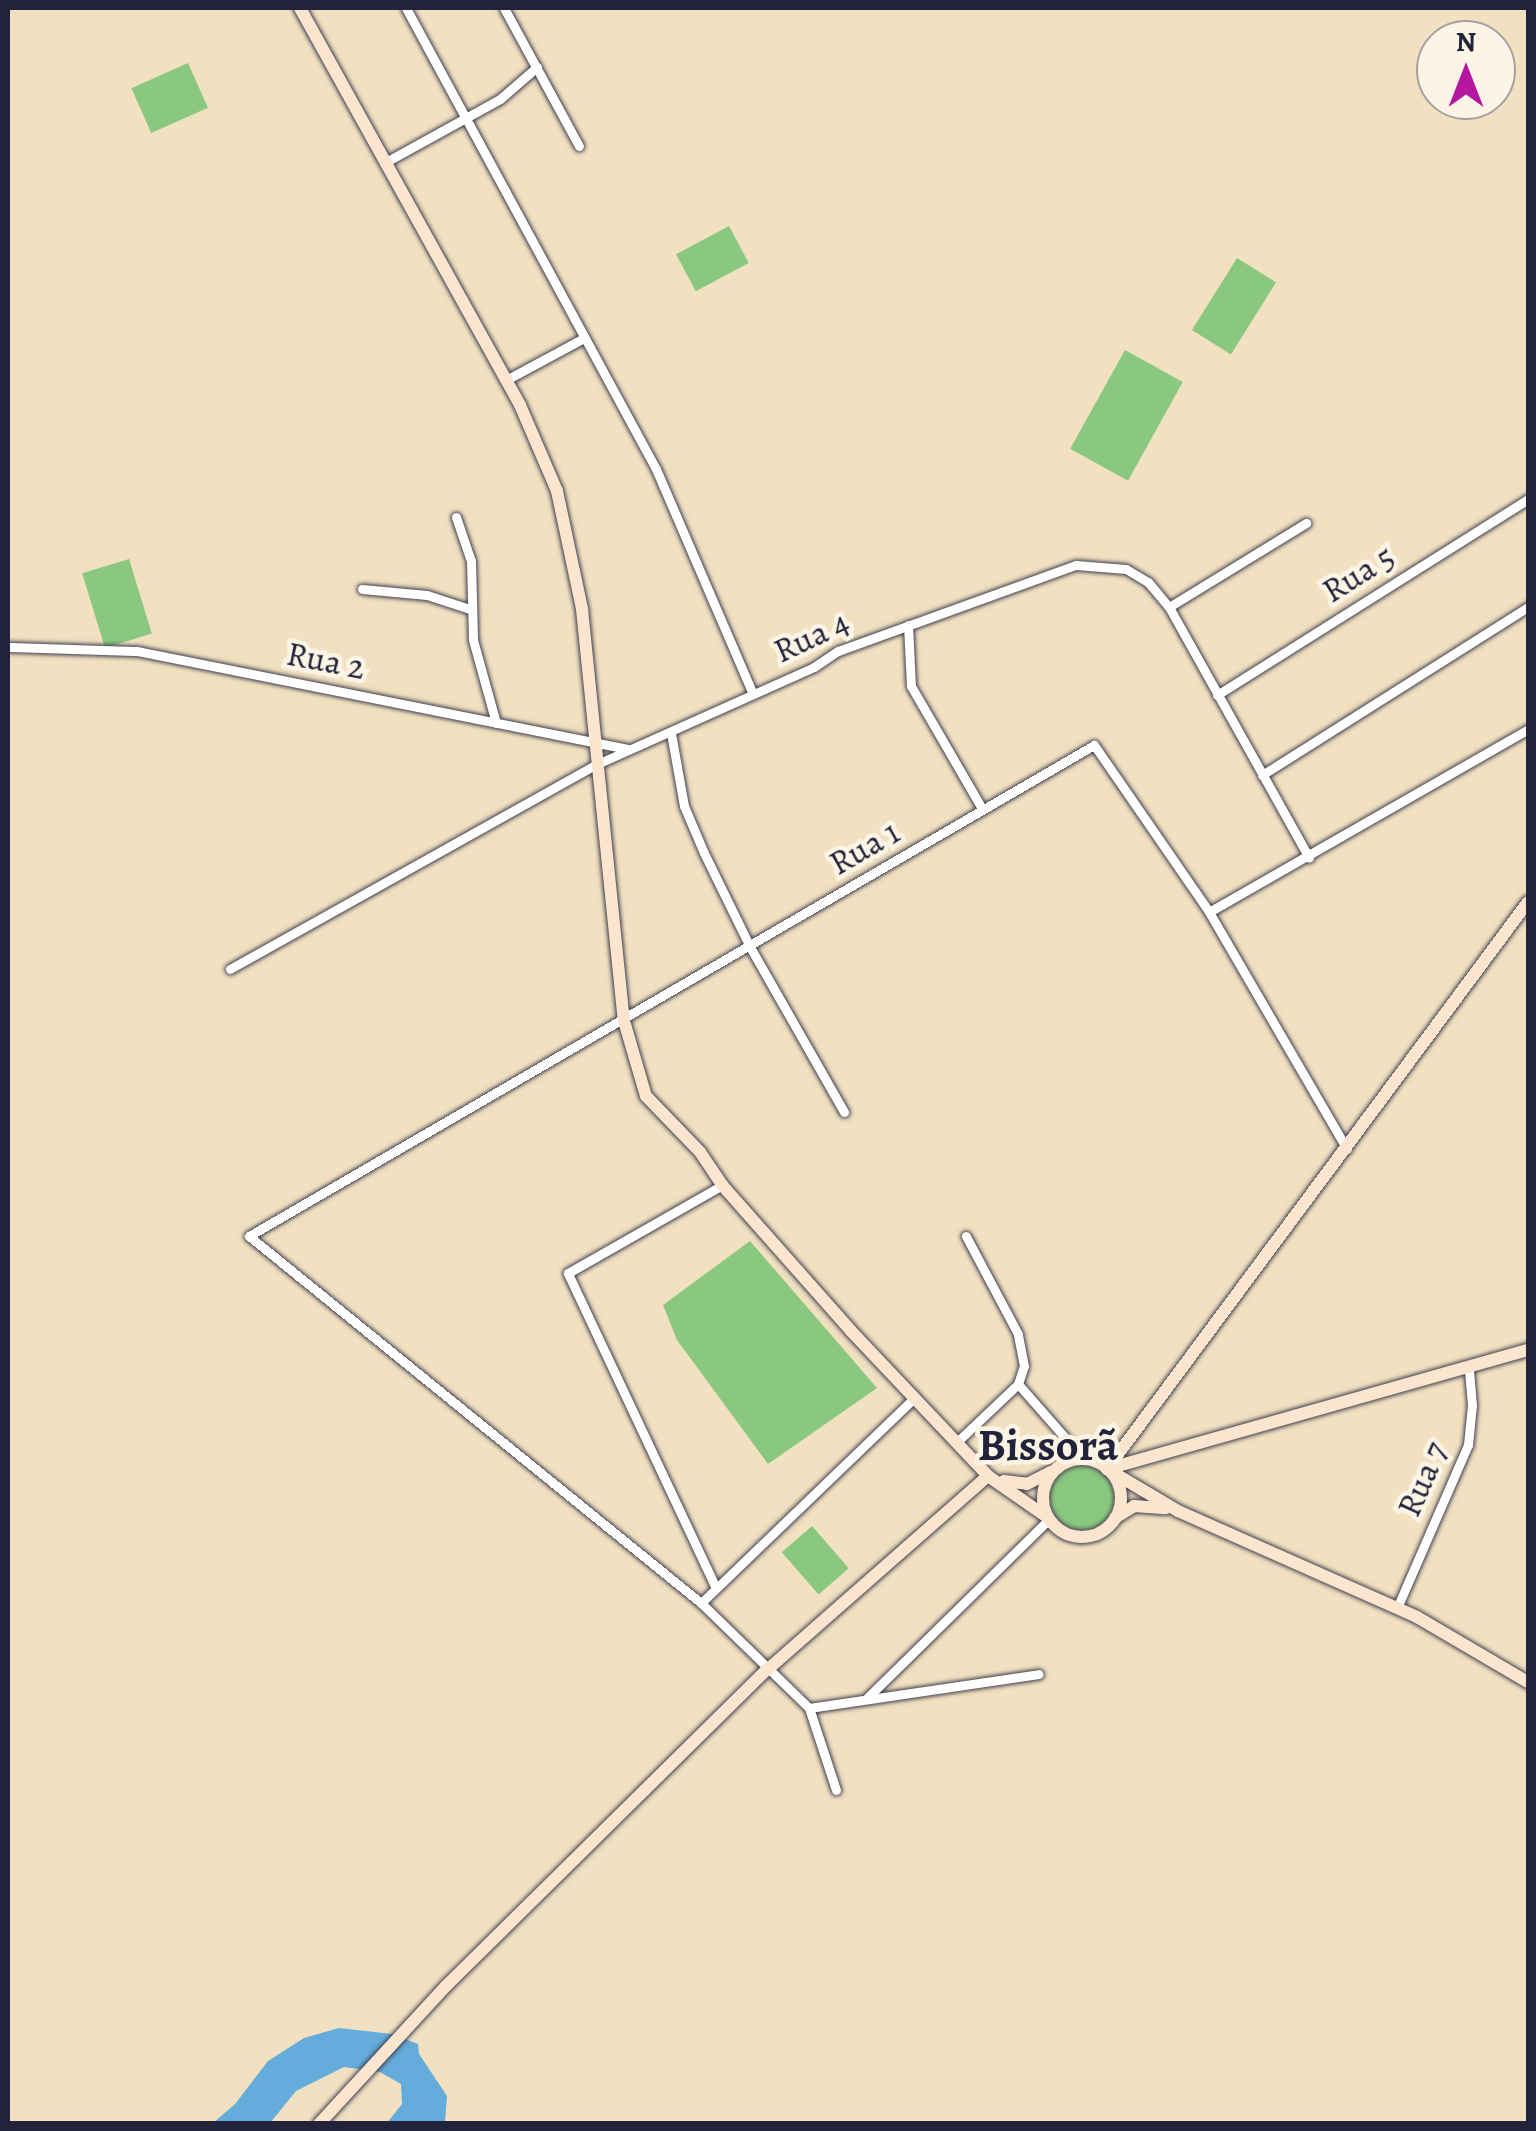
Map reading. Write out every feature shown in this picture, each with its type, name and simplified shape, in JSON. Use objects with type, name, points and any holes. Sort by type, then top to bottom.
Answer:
[{"type":"street","points":[[300,8],[506,380],[536,442],[565,519],[582,609],[624,1021],[646,1096],[700,1152],[722,1185],[988,1476],[1064,1533],[1081,1537],[1098,1534],[1115,1518],[1143,1504],[1178,1511]]},
{"type":"street","points":[[406,8],[584,338],[608,374],[674,506],[752,692]]},
{"type":"street","points":[[504,8],[578,146]]},
{"type":"street","points":[[384,163],[500,99],[537,68]]},
{"type":"street","points":[[506,380],[584,338]]},
{"type":"street","name":"Rua 5","points":[[1217,694],[1528,498]]},
{"type":"street","points":[[456,518],[471,561],[473,640],[496,723]]},
{"type":"street","points":[[1169,607],[1306,523]]},
{"type":"street","name":"Rua 4","points":[[230,969],[595,766],[838,651],[1076,565],[1126,568],[1148,582],[1169,607],[1310,857]]},
{"type":"street","points":[[362,588],[427,595],[470,610]]},
{"type":"street","points":[[1262,774],[1528,608]]},
{"type":"street","points":[[908,624],[911,686],[982,810]]},
{"type":"street","name":"Rua 2","points":[[8,647],[126,650],[631,750]]},
{"type":"street","points":[[1209,912],[1528,729]]},
{"type":"street","points":[[671,733],[684,806],[750,947],[844,1112]]},
{"type":"street","name":"Rua 1","points":[[701,1603],[250,1236],[1094,746],[1209,912],[1347,1149]]},
{"type":"street","points":[[1101,1465],[1347,1149],[1528,902]]},
{"type":"street","points":[[715,1586],[568,1273],[722,1185]]},
{"type":"street","points":[[959,1440],[1018,1384],[1024,1366],[1018,1334],[966,1236]]},
{"type":"street","points":[[988,1476],[1027,1484],[1080,1460],[1101,1465],[1528,1350]]},
{"type":"street","name":"Rua 7","points":[[1397,1608],[1468,1445],[1472,1405],[1469,1367]]},
{"type":"street","points":[[1018,1384],[1068,1441],[1178,1511],[1397,1608],[1528,1682]]},
{"type":"street","points":[[836,1790],[809,1708],[701,1603],[916,1396]]},
{"type":"street","points":[[1048,1518],[1043,1494],[1068,1441]]},
{"type":"street","points":[[1101,1465],[1120,1491],[1115,1518]]},
{"type":"street","points":[[319,2124],[402,2034],[767,1670],[988,1476]]},
{"type":"street","points":[[867,1698],[1048,1518]]},
{"type":"street","points":[[809,1708],[1039,1674]]},
{"type":"green space","points":[[188,63],[208,108],[151,133],[131,88]]},
{"type":"green space","points":[[729,226],[749,263],[696,291],[676,254]]},
{"type":"green space","points":[[1237,258],[1276,282],[1231,354],[1192,330]]},
{"type":"green space","points":[[1125,350],[1183,382],[1128,481],[1070,449]]},
{"type":"green space","points":[[129,559],[152,634],[105,648],[82,573]]},
{"type":"green space","points":[[750,1241],[877,1388],[768,1464],[677,1340],[663,1305]]},
{"type":"green space","points":[[1082,1466],[1104,1476],[1114,1498],[1104,1520],[1082,1530],[1060,1520],[1050,1498],[1060,1476]]},
{"type":"green space","points":[[812,1526],[849,1568],[819,1595],[782,1552]]},
{"type":"water","points":[[339,2028],[392,2034],[418,2044],[419,2054],[447,2096],[445,2123],[387,2123],[402,2104],[401,2084],[380,2072],[344,2067],[296,2091],[270,2123],[212,2124],[235,2104],[268,2061],[304,2038]]},
{"type":"district","name":"Bissorã","points":[[1048,1446]]}]
